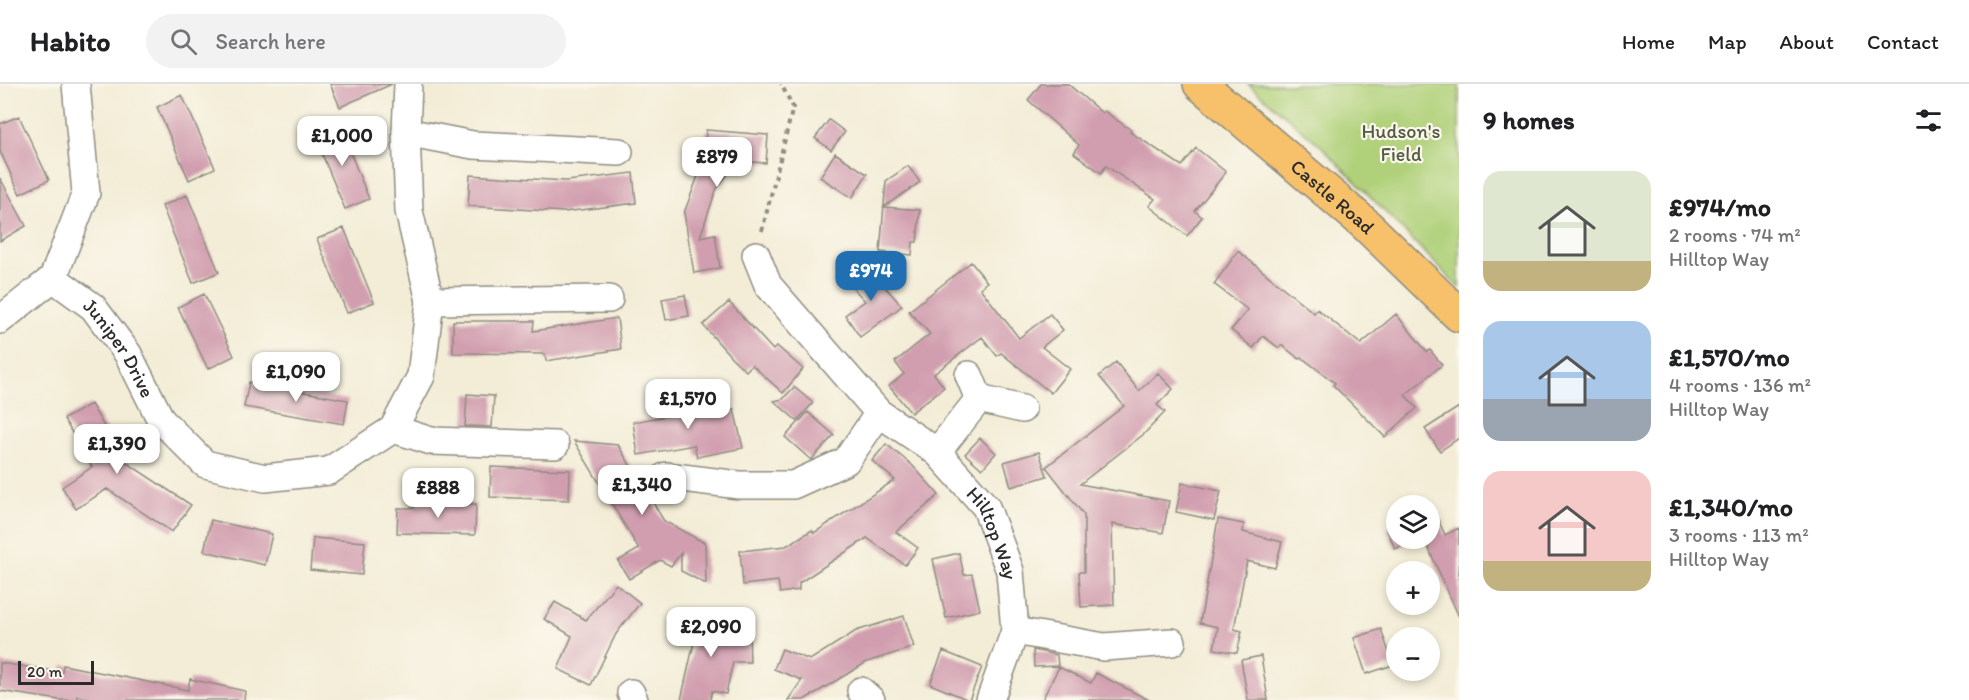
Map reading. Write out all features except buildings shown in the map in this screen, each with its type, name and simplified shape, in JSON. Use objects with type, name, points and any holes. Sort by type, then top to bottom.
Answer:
[{"type":"main road","name":"Castle Road","points":[[1200,84],[1364,223],[1459,315]]},
{"type":"street","points":[[0,320],[53,278],[86,193],[76,84]]},
{"type":"street","name":"Juniper Drive","points":[[53,278],[93,307],[128,354],[161,420],[205,464],[265,478],[329,471],[393,429],[421,376],[430,301],[409,211],[406,132],[408,84]]},
{"type":"street","points":[[406,132],[473,146],[619,152]]},
{"type":"street","name":"Hilltop Way","points":[[756,255],[768,285],[879,413],[937,452],[986,507],[1010,571],[1015,631],[990,700]]},
{"type":"street","points":[[430,301],[609,299]]},
{"type":"street","points":[[937,452],[974,387],[1022,409]]},
{"type":"street","points":[[666,476],[739,485],[793,485],[846,461],[879,413]]},
{"type":"street","points":[[393,429],[431,441],[555,445]]},
{"type":"street","points":[[1015,631],[1104,647],[1172,642]]},
{"type":"path","points":[[756,255],[794,107],[781,84]]},
{"type":"green space","name":"Hudson's Field","points":[[1248,84],[1459,84],[1459,288],[1322,147]]}]
